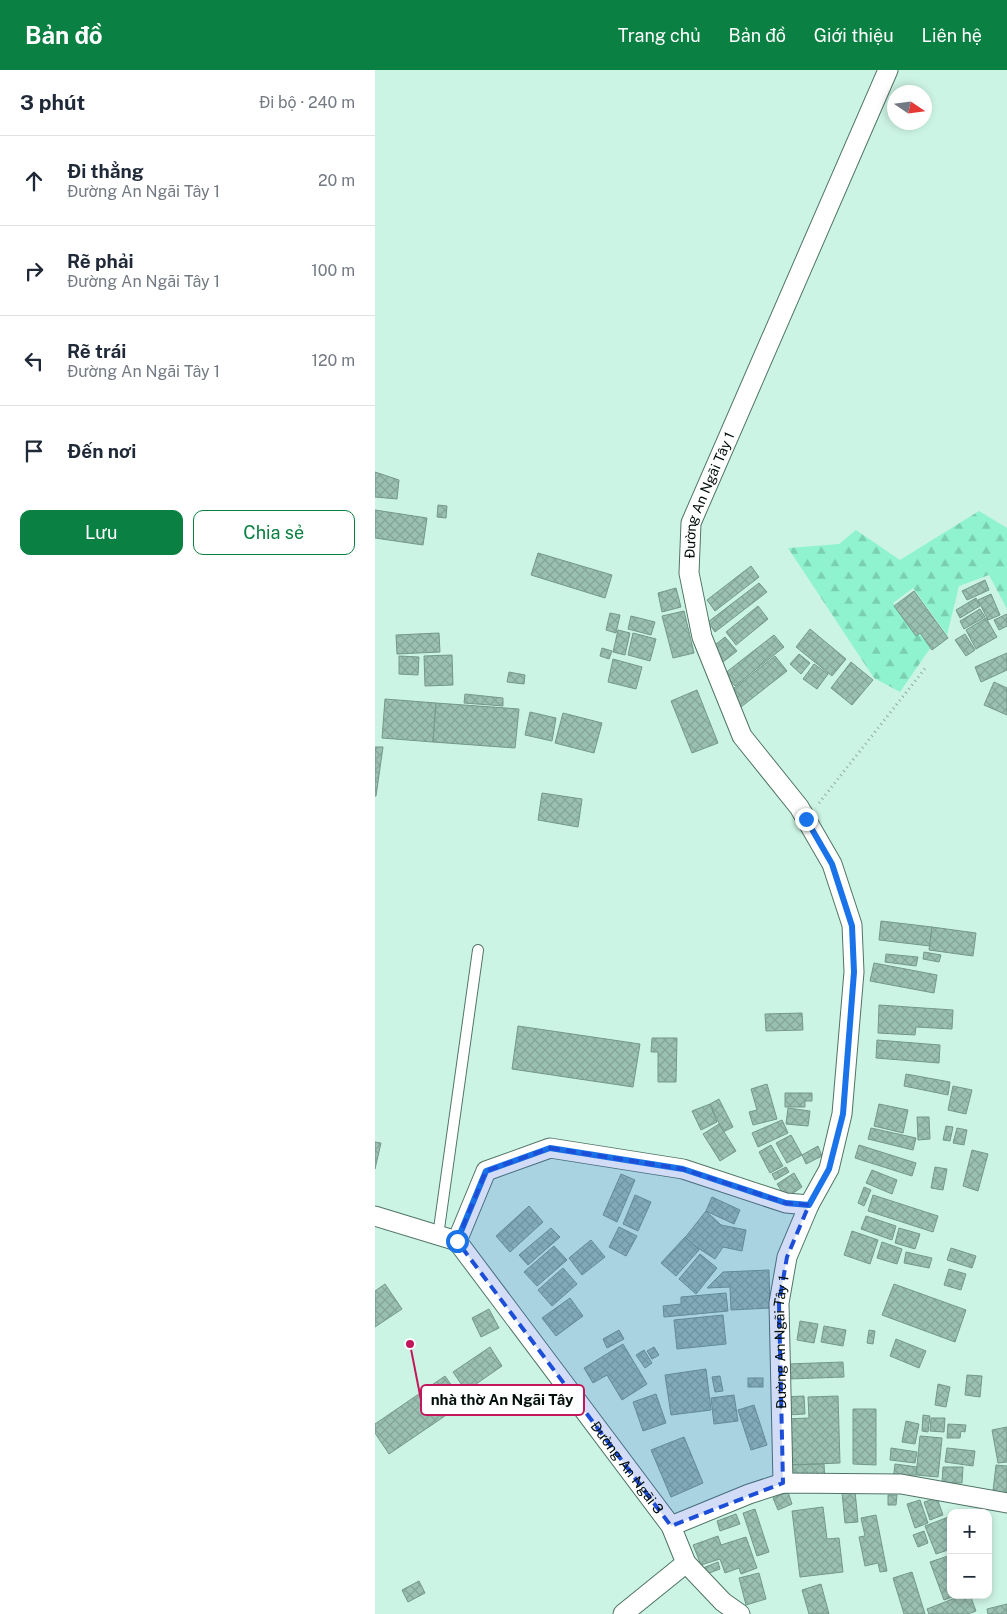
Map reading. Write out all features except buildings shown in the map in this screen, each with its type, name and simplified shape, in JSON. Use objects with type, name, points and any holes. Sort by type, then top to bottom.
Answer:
[{"type":"street","name":"Đường An Ngãi Tây 1","points":[[783,1484],[779,1303],[787,1257],[809,1205],[829,1169],[843,1114],[854,972],[852,926],[832,864],[799,807],[742,736],[702,636],[689,572],[691,523],[888,70]]},
{"type":"street","points":[[375,1216],[457,1241],[486,1171],[550,1148],[683,1169],[786,1203],[809,1205]]},
{"type":"street","name":"Đường An Ngãi 3","points":[[457,1241],[671,1526],[686,1563],[723,1602],[740,1614]]},
{"type":"street","points":[[671,1526],[749,1494],[783,1484],[901,1484],[1007,1503]]},
{"type":"street","points":[[623,1614],[686,1563]]},
{"type":"lane","points":[[437,1236],[478,950]]},
{"type":"path","points":[[806,819],[927,666]]},
{"type":"highlighted area","points":[[550,1148],[683,1169],[786,1203],[809,1205],[787,1257],[779,1303],[783,1483],[671,1526],[457,1241],[486,1171]]},
{"type":"green space","points":[[979,511],[1007,528],[1007,609],[989,575],[959,586],[947,635],[913,588],[893,603],[931,647],[900,692],[874,678],[788,548],[839,544],[856,530],[900,560]]},
{"type":"place","name":"nhà thờ An Ngãi Tây","points":[[410,1344]]},
{"type":"route","points":[[457,1241],[486,1171],[550,1148],[683,1169],[786,1203],[809,1205],[829,1169],[843,1114],[854,972],[852,926],[832,864],[806,819]]}]
